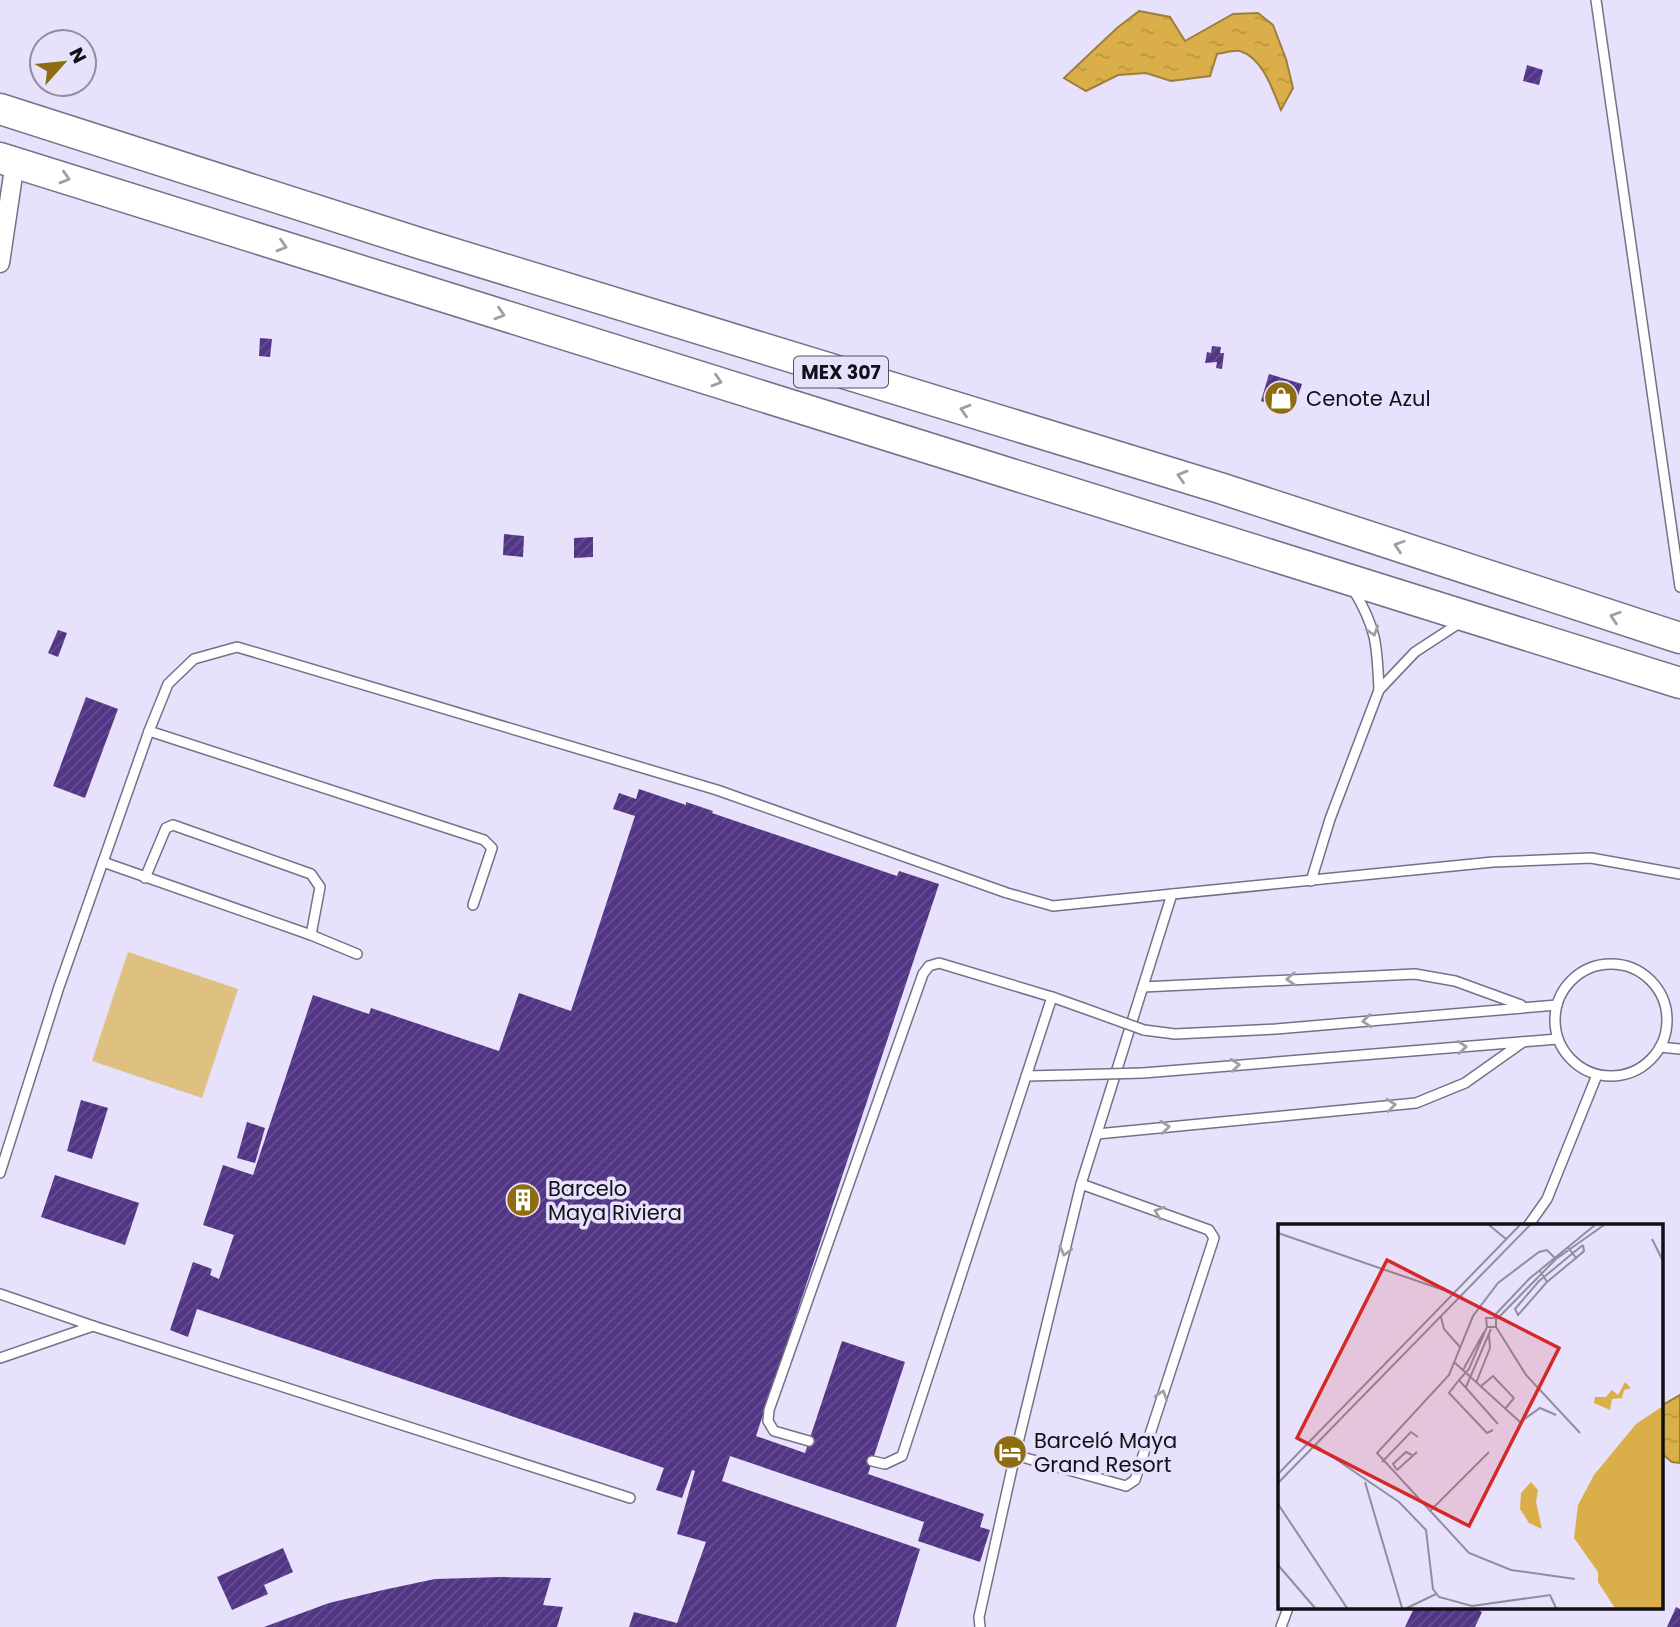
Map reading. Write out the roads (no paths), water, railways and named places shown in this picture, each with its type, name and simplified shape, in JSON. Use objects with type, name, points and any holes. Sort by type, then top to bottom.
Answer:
[{"type":"highway","name":"MEX 307","points":[[0,109],[422,244],[1220,488],[1680,638]]},
{"type":"highway","name":"MEX 307","points":[[7,160],[1680,683]]},
{"type":"street","points":[[0,263],[7,160]]},
{"type":"lane","points":[[1596,0],[1680,587]]},
{"type":"lane","points":[[1346,577],[1368,614],[1376,639],[1379,690]]},
{"type":"lane","points":[[1311,881],[1330,819],[1379,690],[1415,652],[1470,616]]},
{"type":"lane","points":[[0,1173],[59,987],[168,684],[194,659],[237,647],[717,790],[1007,893],[1053,906],[1493,862],[1591,858],[1680,874]]},
{"type":"lane","points":[[149,731],[484,840],[492,848],[473,905]]},
{"type":"lane","points":[[145,877],[166,828],[173,825],[311,874],[320,887],[311,935]]},
{"type":"lane","points":[[103,862],[311,935],[357,954]]},
{"type":"lane","points":[[980,1627],[979,1617],[1015,1455],[1081,1184],[1172,894]]},
{"type":"lane","points":[[809,1441],[774,1431],[768,1421],[769,1410],[923,974],[929,966],[939,963],[1052,997],[1143,1030],[1175,1034],[1276,1029],[1557,1005]]},
{"type":"lane","points":[[1612,963],[1639,970],[1649,978],[1658,989],[1668,1015],[1667,1028],[1660,1047],[1648,1063],[1624,1075],[1597,1075],[1573,1062],[1558,1039],[1555,1025],[1557,1005],[1565,987],[1574,977],[1586,969],[1612,963]]},
{"type":"lane","points":[[1143,987],[1415,974],[1455,981],[1526,1007]]},
{"type":"lane","points":[[872,1461],[885,1464],[902,1456],[1052,997]]},
{"type":"lane","points":[[1668,1015],[1680,1018]]},
{"type":"lane","points":[[1026,1076],[1143,1073],[1558,1039]]},
{"type":"lane","points":[[1097,1134],[1416,1103],[1465,1083],[1523,1042]]},
{"type":"lane","points":[[1660,1047],[1680,1049]]},
{"type":"lane","points":[[1529,1224],[1546,1199],[1597,1075]]},
{"type":"lane","points":[[1015,1455],[1126,1486],[1135,1480],[1214,1238],[1209,1230],[1081,1184]]},
{"type":"lane","points":[[0,1294],[630,1498]]},
{"type":"lane","points":[[0,1358],[93,1326]]},
{"type":"lane","points":[[1281,1627],[1287,1610]]},
{"type":"water","points":[[1139,11],[1170,17],[1185,41],[1233,14],[1258,13],[1273,25],[1286,59],[1293,88],[1281,110],[1261,68],[1255,60],[1240,51],[1217,54],[1210,76],[1171,81],[1146,73],[1118,75],[1086,91],[1064,78]]},
{"type":"water","points":[[1680,1395],[1680,1463],[1672,1462],[1662,1454],[1662,1405]]},
{"type":"place","name":"Cenote Azul","points":[[1281,398]]},
{"type":"place","name":"Barcelo Maya Riviera","points":[[523,1200]]},
{"type":"place","name":"Barceló Maya Grand Resort","points":[[1010,1452]]}]
